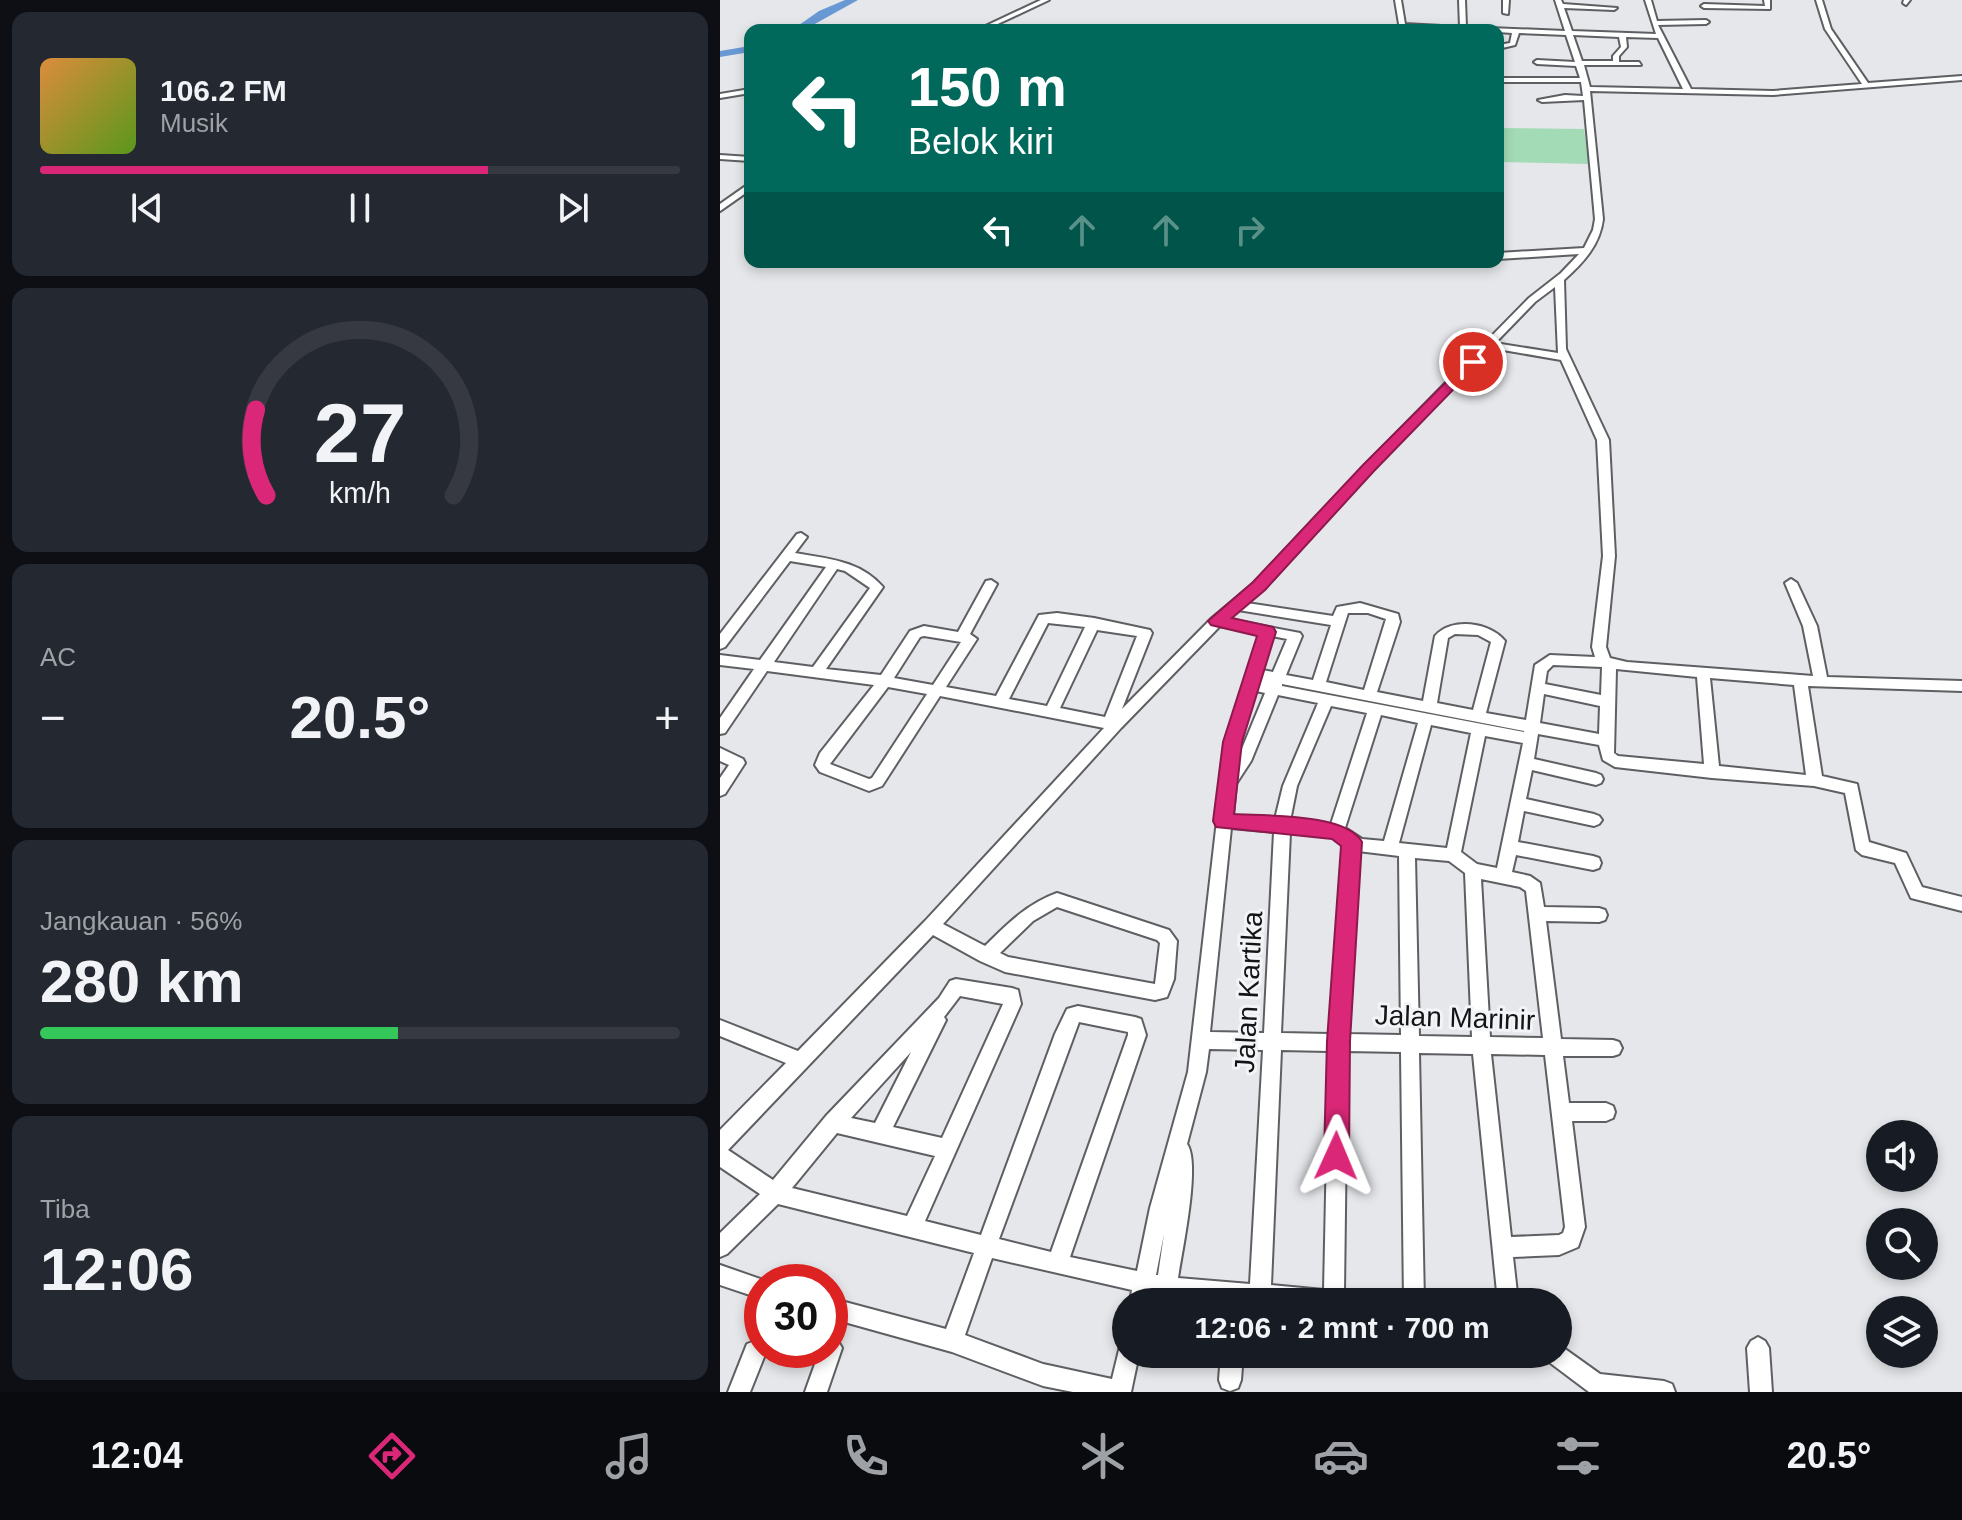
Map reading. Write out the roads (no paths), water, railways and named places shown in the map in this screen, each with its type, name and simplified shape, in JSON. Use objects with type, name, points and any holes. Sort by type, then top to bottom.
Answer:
[{"type":"street","points":[[993,24],[1046,0]]},
{"type":"street","points":[[1398,0],[1401,24]]},
{"type":"street","points":[[1462,0],[1463,24]]},
{"type":"street","points":[[1506,0],[1506,13]]},
{"type":"street","points":[[1648,0],[1654,23],[1688,91]]},
{"type":"street","points":[[1654,23],[1706,23],[1703,3],[1768,8],[1767,0]]},
{"type":"street","points":[[1819,0],[1828,29],[1866,85]]},
{"type":"street","points":[[720,1144],[931,926],[1112,724],[1217,621],[1239,606],[1532,300],[1560,281],[1585,251],[1600,229],[1587,94],[1581,63],[1559,3],[1614,8]]},
{"type":"street","points":[[1563,15],[1592,15]]},
{"type":"street","points":[[1596,24],[1602,35]]},
{"type":"street","points":[[1504,30],[1661,36]]},
{"type":"street","points":[[1504,46],[1513,44],[1516,31]]},
{"type":"street","points":[[1616,63],[1616,56],[1624,47],[1622,35]]},
{"type":"street","points":[[1537,62],[1639,64]]},
{"type":"street","points":[[1621,78],[1625,90]]},
{"type":"street","points":[[1542,100],[1625,90],[1773,93],[1962,78]]},
{"type":"street","points":[[1504,80],[1585,80]]},
{"type":"street","points":[[720,96],[744,92]]},
{"type":"street","points":[[720,157],[744,159]]},
{"type":"street","points":[[720,208],[744,190]]},
{"type":"street","points":[[1504,256],[1585,251]]},
{"type":"street","points":[[1560,281],[1559,341],[1602,432],[1609,556],[1599,647],[1606,663],[1608,756],[1626,765],[1814,780],[1852,788],[1862,845],[1868,850],[1900,858],[1917,893],[1962,904]]},
{"type":"street","points":[[1473,362],[1484,364],[1501,347],[1564,357]]},
{"type":"street","points":[[720,644],[801,537]]},
{"type":"street","points":[[787,556],[851,568],[877,589],[818,670]]},
{"type":"street","points":[[720,729],[835,563]]},
{"type":"street","points":[[1791,583],[1810,626],[1821,682]]},
{"type":"street","points":[[963,635],[991,584]]},
{"type":"street","points":[[1239,606],[1340,622],[1342,610],[1349,607],[1393,617],[1344,836],[1338,1041],[1340,1288]]},
{"type":"street","points":[[1000,702],[1044,618],[1145,633],[1112,724]]},
{"type":"street","points":[[1217,621],[1295,636],[1244,761],[1230,781]]},
{"type":"street","name":"Jalan Kartika","points":[[1260,1288],[1282,827],[1290,786],[1322,693],[1340,622]]},
{"type":"street","points":[[1051,712],[1094,623]]},
{"type":"street","points":[[1414,1288],[1408,1045],[1398,848],[1442,636],[1455,628],[1489,633],[1498,641],[1478,723],[1453,855]]},
{"type":"street","points":[[924,631],[963,635],[969,637],[969,642],[874,785],[825,768],[825,757],[885,681],[915,634],[924,631]]},
{"type":"street","points":[[1142,1288],[1197,1072],[1233,742],[1267,632]]},
{"type":"street","points":[[720,660],[818,670],[1112,724]]},
{"type":"street","points":[[1503,878],[1519,804],[1540,669],[1550,660],[1800,681],[1962,686]]},
{"type":"street","points":[[1703,673],[1712,772]]},
{"type":"street","points":[[1253,679],[1531,733],[1606,741]]},
{"type":"street","points":[[1800,681],[1814,780]]},
{"type":"street","points":[[1537,688],[1609,702]]},
{"type":"street","points":[[720,754],[738,763],[720,790]]},
{"type":"street","points":[[1526,763],[1596,779]]},
{"type":"street","points":[[1519,804],[1594,820]]},
{"type":"street","points":[[1223,821],[1344,836],[1398,848],[1453,855],[1473,870],[1530,884],[1534,888],[1575,1227],[1571,1240],[1559,1245],[1502,1247]]},
{"type":"street","points":[[1510,847],[1593,863]]},
{"type":"street","points":[[1473,870],[1473,943],[1480,1045],[1506,1288]]},
{"type":"street","points":[[931,926],[986,956],[1005,964],[1155,992],[1161,991],[1165,979],[1169,941],[1163,935],[1057,900],[1042,905],[986,956]]},
{"type":"street","points":[[1539,914],[1599,915]]},
{"type":"street","points":[[880,1134],[953,990],[961,987],[1012,996],[1013,1000],[912,1228]]},
{"type":"street","points":[[720,1247],[775,1193],[833,1123],[945,1004]]},
{"type":"street","points":[[952,1341],[1073,1015],[1135,1025],[1137,1040],[1057,1264]]},
{"type":"street","points":[[720,1028],[801,1061]]},
{"type":"street","name":"Jalan Marinir","points":[[1199,1040],[1613,1048]]},
{"type":"street","points":[[1561,1112],[1606,1112]]},
{"type":"street","points":[[833,1123],[947,1149]]},
{"type":"street","points":[[1166,1287],[1182,1186],[1182,1135]]},
{"type":"street","points":[[720,1156],[775,1193],[989,1245],[1129,1288]]},
{"type":"street","points":[[720,1275],[744,1283]]},
{"type":"street","points":[[1161,1288],[1173,1288]]},
{"type":"street","points":[[848,1313],[952,1341],[1043,1375],[1120,1392],[1125,1368]]},
{"type":"street","points":[[1758,1348],[1761,1392]]},
{"type":"street","points":[[1572,1367],[1595,1388],[1664,1392]]},
{"type":"street","points":[[739,1392],[749,1368]]},
{"type":"street","points":[[816,1392],[824,1368]]},
{"type":"street","points":[[1230,1380],[1231,1368]]},
{"type":"waterway","points":[[806,24],[853,0]]},
{"type":"waterway","points":[[720,54],[744,50]]}]
